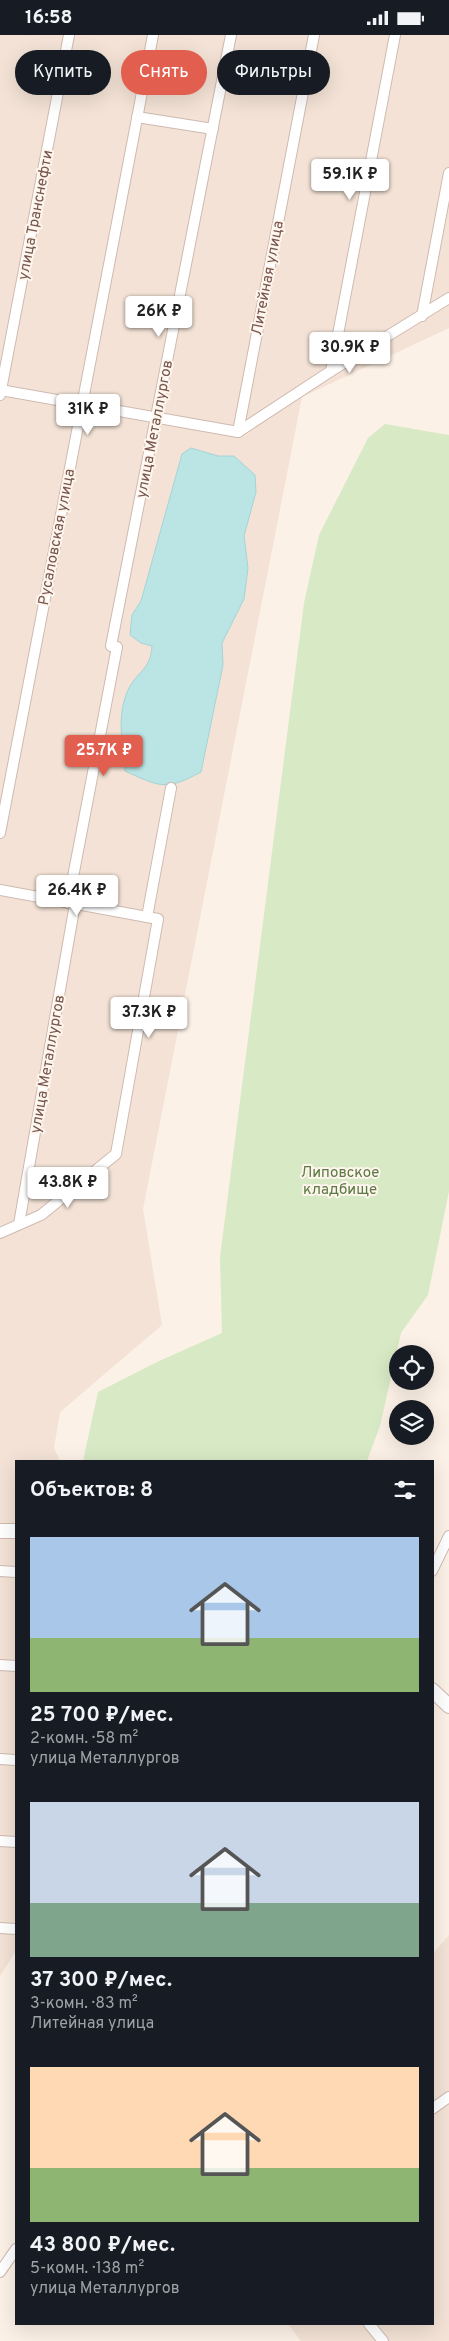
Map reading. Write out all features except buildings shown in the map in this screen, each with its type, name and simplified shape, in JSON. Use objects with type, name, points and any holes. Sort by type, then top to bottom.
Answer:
[{"type":"street","name":"улица Транснефти","points":[[0,392],[69,35]]},
{"type":"street","name":"Русаловская улица","points":[[0,833],[153,35]]},
{"type":"street","name":"улица Металлургов","points":[[19,1224],[114,646],[156,417],[231,35]]},
{"type":"street","name":"Литейная улица","points":[[238,432],[314,35]]},
{"type":"street","points":[[330,371],[395,35]]},
{"type":"street","points":[[137,117],[213,129]]},
{"type":"street","points":[[422,316],[449,173]]},
{"type":"street","points":[[0,392],[238,432],[330,371],[449,298]]},
{"type":"street","points":[[0,1233],[41,1215],[116,1154],[170,788]]},
{"type":"street","points":[[0,890],[152,918]]},
{"type":"street","points":[[0,1531],[15,1531]]},
{"type":"street","points":[[434,1567],[449,1536]]},
{"type":"street","points":[[0,1571],[15,1573]]},
{"type":"street","points":[[0,1665],[15,1666]]},
{"type":"street","points":[[434,1696],[449,1706]]},
{"type":"street","points":[[0,1759],[15,1761]]},
{"type":"street","points":[[0,1841],[15,1842]]},
{"type":"street","points":[[0,1928],[15,1929]]},
{"type":"street","points":[[434,2108],[449,2097]]},
{"type":"street","points":[[0,2272],[15,2250]]},
{"type":"street","points":[[370,2325],[383,2341]]},
{"type":"shaded area","points":[[0,35],[449,35],[449,328],[302,397],[143,1209],[162,1325],[60,1412],[54,1448],[60,1460],[15,1460],[15,1953],[0,1976]]},
{"type":"shaded area","points":[[449,1935],[449,2341],[301,2341],[289,2325],[434,2325],[434,1953]]},
{"type":"green space","name":"Липовское кладбище","points":[[385,424],[449,435],[449,1191],[428,1295],[401,1333],[398,1345],[389,1345],[389,1386],[380,1426],[367,1460],[83,1460],[98,1392],[157,1362],[222,1333],[220,1257],[304,603],[319,535],[368,438]]},
{"type":"water","points":[[191,448],[218,456],[234,456],[255,475],[256,492],[244,536],[248,568],[244,599],[222,643],[223,665],[201,772],[179,782],[163,785],[147,781],[125,771],[121,720],[124,700],[128,690],[149,660],[152,646],[141,643],[130,635],[132,615],[141,601],[182,454]]}]
